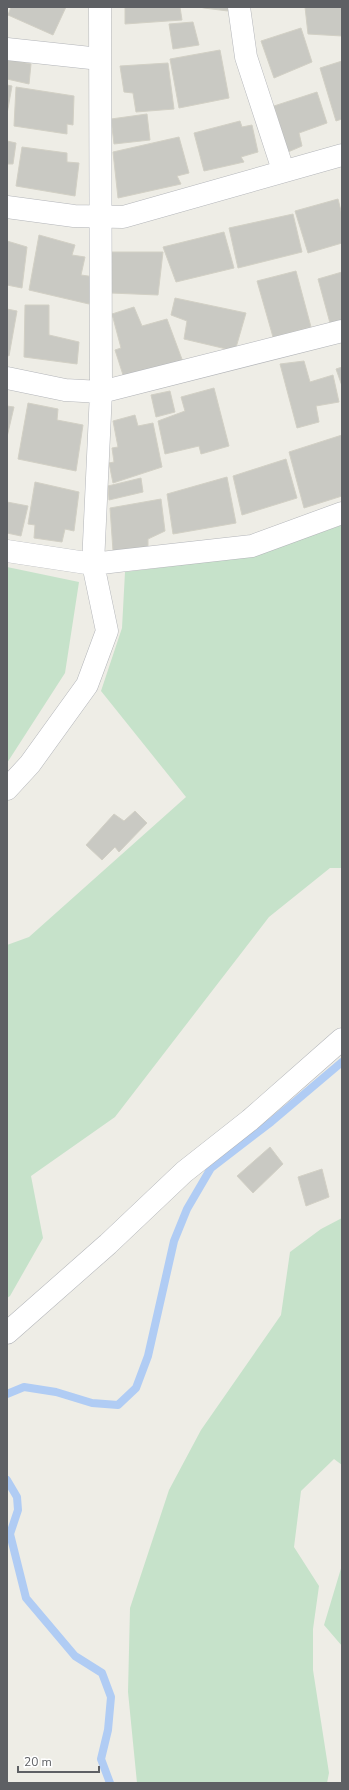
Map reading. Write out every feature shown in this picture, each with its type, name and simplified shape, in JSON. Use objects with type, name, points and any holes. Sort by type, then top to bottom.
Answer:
[{"type":"street","points":[[7,789],[30,764],[88,685],[107,631],[93,564],[101,392],[99,217],[100,7]]},
{"type":"street","points":[[239,7],[246,57],[283,170]]},
{"type":"street","points":[[7,49],[100,59]]},
{"type":"street","points":[[7,207],[74,216],[123,217],[283,170],[342,155]]},
{"type":"street","points":[[7,378],[66,390],[101,392],[342,331]]},
{"type":"street","points":[[7,551],[93,564],[252,546],[342,513]]},
{"type":"street","points":[[7,1333],[108,1244],[184,1172],[250,1120],[342,1039]]},
{"type":"green space","points":[[342,525],[342,868],[330,868],[269,917],[115,1117],[31,1176],[43,1238],[10,1296],[7,1298],[7,945],[29,937],[186,797],[101,691],[122,628],[125,572],[254,556]]},
{"type":"green space","points":[[7,567],[79,582],[65,673],[7,763]]},
{"type":"green space","points":[[342,1218],[342,1465],[334,1459],[301,1491],[294,1547],[319,1586],[313,1629],[313,1670],[329,1773],[327,1783],[137,1783],[128,1692],[130,1608],[169,1490],[201,1430],[281,1315],[290,1252],[321,1229]]},
{"type":"green space","points":[[342,1565],[342,1646],[324,1625]]},
{"type":"building","points":[[11,7],[66,7],[53,35],[8,15]]},
{"type":"building","points":[[125,7],[180,7],[182,20],[125,24]]},
{"type":"building","points":[[200,7],[228,7],[228,11],[204,8]]},
{"type":"building","points":[[305,7],[342,7],[342,36],[308,34]]},
{"type":"building","points":[[193,22],[199,45],[173,49],[169,24]]},
{"type":"building","points":[[301,28],[312,62],[274,78],[261,41]]},
{"type":"building","points":[[220,50],[229,98],[179,108],[170,59]]},
{"type":"building","points":[[7,59],[31,64],[29,84],[7,79]]},
{"type":"building","points":[[342,61],[342,119],[336,121],[320,68]]},
{"type":"building","points":[[168,63],[174,109],[136,112],[133,93],[124,92],[120,66]]},
{"type":"building","points":[[7,85],[12,86],[7,114]]},
{"type":"building","points":[[16,87],[74,96],[73,125],[67,124],[67,134],[14,126]]},
{"type":"building","points":[[317,92],[327,123],[299,133],[302,146],[288,152],[274,106]]},
{"type":"building","points":[[147,114],[150,140],[114,144],[111,119]]},
{"type":"building","points":[[240,121],[242,127],[252,125],[258,152],[241,157],[244,162],[204,171],[194,133]]},
{"type":"building","points":[[179,137],[189,173],[177,176],[181,184],[118,198],[113,152]]},
{"type":"building","points":[[7,141],[16,143],[13,164],[7,164]]},
{"type":"building","points":[[22,147],[67,153],[67,162],[79,163],[75,196],[16,186]]},
{"type":"building","points":[[338,199],[342,215],[342,243],[308,253],[295,211]]},
{"type":"building","points":[[293,214],[302,252],[238,268],[229,228]]},
{"type":"building","points":[[224,232],[234,268],[176,282],[163,247]]},
{"type":"building","points":[[39,235],[75,245],[72,255],[85,257],[81,275],[95,277],[89,304],[29,290]]},
{"type":"building","points":[[7,241],[27,247],[22,288],[7,285]]},
{"type":"building","points":[[111,252],[163,252],[158,295],[111,293]]},
{"type":"building","points":[[296,271],[311,327],[273,337],[257,281]]},
{"type":"building","points":[[342,272],[342,320],[330,323],[318,279]]},
{"type":"building","points":[[175,298],[246,313],[235,351],[184,339],[187,321],[171,315]]},
{"type":"building","points":[[25,305],[49,305],[49,335],[79,342],[77,364],[24,357]]},
{"type":"building","points":[[134,307],[142,326],[167,319],[183,362],[124,378],[115,350],[121,348],[112,314]]},
{"type":"building","points":[[7,309],[17,311],[9,356],[7,355]]},
{"type":"building","points":[[304,361],[310,382],[333,375],[339,402],[316,406],[319,422],[297,428],[280,364]]},
{"type":"building","points":[[342,367],[342,386],[336,369]]},
{"type":"building","points":[[214,388],[229,446],[201,454],[199,446],[165,454],[158,421],[185,411],[181,397]]},
{"type":"building","points":[[170,391],[175,412],[156,417],[151,395]]},
{"type":"building","points":[[28,403],[58,409],[57,420],[83,425],[76,471],[18,459]]},
{"type":"building","points":[[7,406],[14,407],[7,437]]},
{"type":"building","points":[[135,415],[138,426],[153,423],[162,467],[113,483],[109,463],[114,462],[112,448],[118,447],[113,421]]},
{"type":"building","points":[[342,435],[342,496],[304,508],[289,452]]},
{"type":"building","points":[[286,459],[297,498],[242,515],[233,476]]},
{"type":"building","points":[[227,477],[236,523],[173,534],[167,494]]},
{"type":"building","points":[[141,478],[143,492],[109,500],[108,486]]},
{"type":"building","points":[[35,482],[79,492],[74,531],[65,529],[62,542],[34,538],[35,525],[28,524]]},
{"type":"building","points":[[161,499],[165,531],[148,539],[148,548],[113,551],[110,508]]},
{"type":"building","points":[[7,502],[28,506],[21,536],[7,533]]},
{"type":"building","points":[[135,811],[147,823],[119,852],[115,847],[102,860],[86,845],[114,814],[124,821]]},
{"type":"building","points":[[270,1147],[283,1164],[253,1193],[237,1176]]},
{"type":"building","points":[[322,1169],[329,1197],[306,1206],[298,1177]]},
{"type":"waterway","points":[[7,1394],[24,1387],[56,1392],[92,1403],[118,1405],[136,1388],[148,1356],[174,1241],[187,1209],[211,1168],[271,1122],[342,1062]]},
{"type":"waterway","points":[[7,1480],[17,1497],[18,1510],[10,1534],[26,1598],[75,1656],[102,1673],[111,1697],[108,1730],[101,1759],[110,1783]]}]
